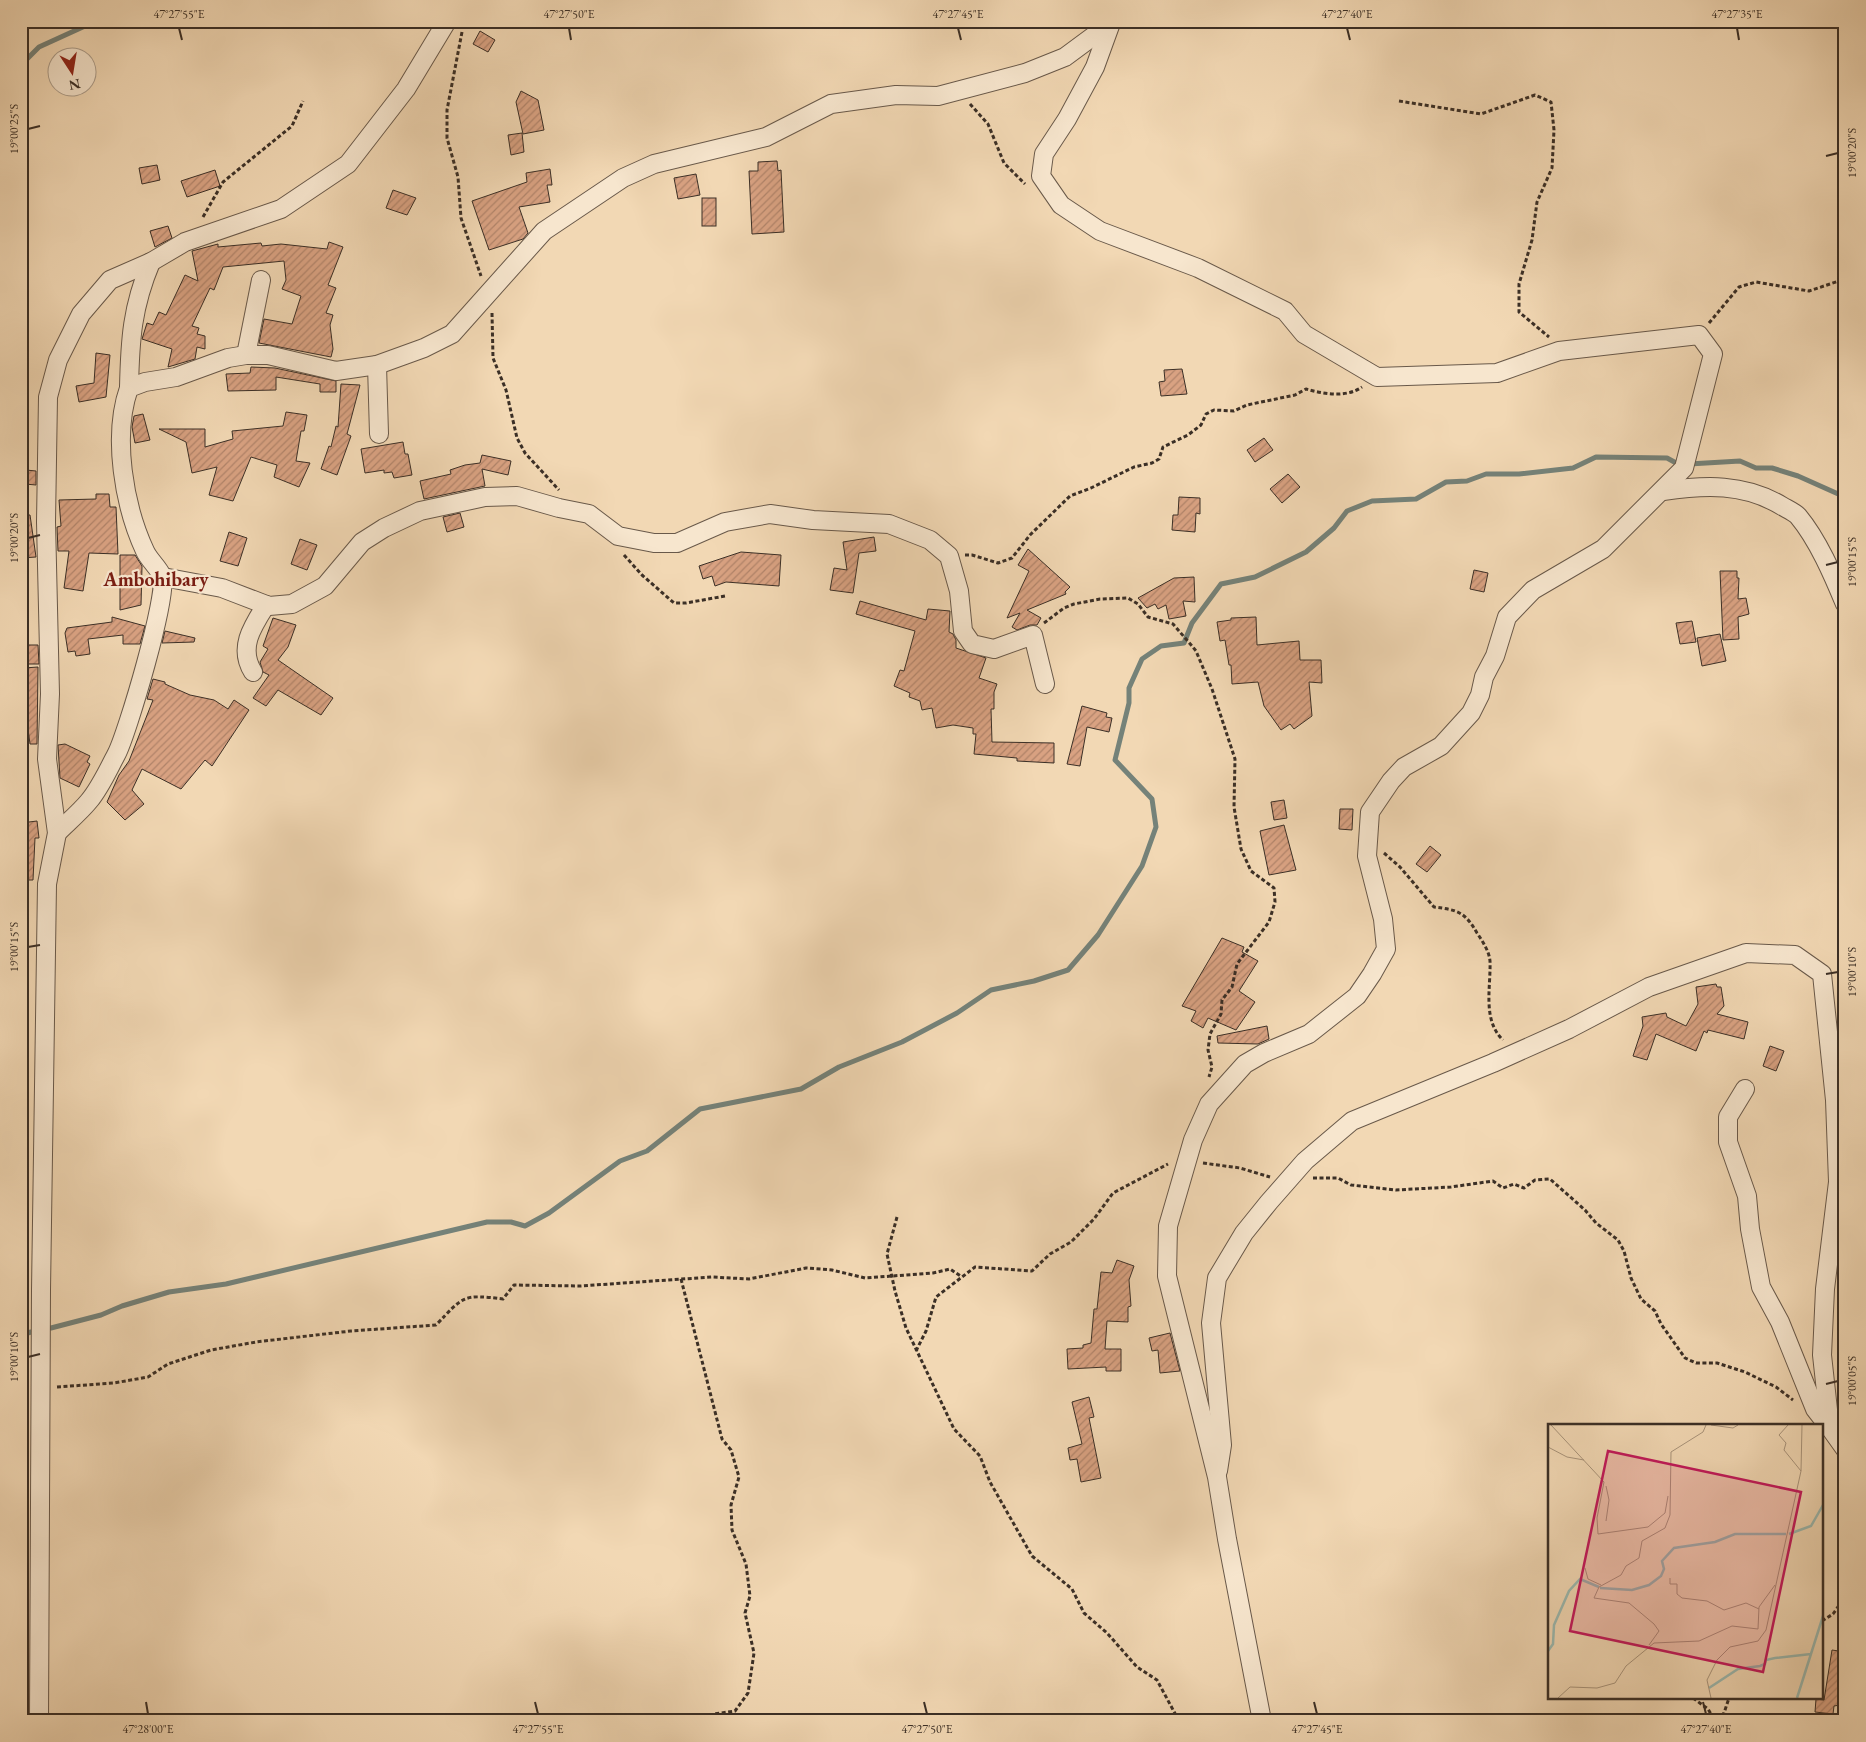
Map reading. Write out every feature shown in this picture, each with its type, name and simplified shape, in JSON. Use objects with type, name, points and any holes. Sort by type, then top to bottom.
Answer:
[{"type":"street","points":[[129,388],[145,382],[176,377],[228,358],[246,355],[268,355],[336,371],[377,364],[424,348],[452,334],[544,232],[623,178],[654,164],[766,137],[831,104],[896,95],[938,96],[1025,74],[1065,57],[1112,22]]},
{"type":"street","points":[[1112,22],[1095,67],[1067,118],[1044,154],[1041,176],[1061,206],[1100,231],[1198,268],[1284,311],[1304,334],[1377,377],[1498,373],[1559,351],[1699,335],[1713,354],[1684,468],[1603,549],[1533,590],[1507,617],[1472,713],[1441,746],[1404,767],[1391,781],[1370,812],[1367,856],[1383,919],[1386,950],[1357,996],[1309,1034],[1264,1053],[1245,1064],[1209,1104],[1186,1161],[1168,1226],[1167,1276],[1217,1477],[1226,1539],[1262,1721]]},
{"type":"street","points":[[39,1721],[47,884],[57,833],[47,759],[50,694],[46,522],[48,398],[58,360],[81,314],[110,280],[151,262],[185,242],[281,209],[348,164],[454,25]]},
{"type":"street","points":[[57,833],[90,800],[118,752],[153,636],[162,597],[163,577],[146,553],[131,517],[121,420],[129,388],[130,338],[138,292],[151,262]]},
{"type":"street","points":[[246,355],[261,280]]},
{"type":"street","points":[[377,364],[379,434]]},
{"type":"street","points":[[1663,491],[1700,486],[1727,486],[1766,496],[1797,515],[1829,566],[1845,604]]},
{"type":"street","points":[[163,577],[222,588],[266,605],[292,604],[325,586],[362,542],[384,528],[420,511],[485,497],[517,496],[589,514],[618,536],[654,544],[678,543],[726,522],[770,514],[813,520],[889,524],[930,540],[949,556],[959,591],[963,631],[972,644],[994,649],[1033,635],[1045,684]]},
{"type":"street","points":[[253,672],[245,660],[246,645],[266,605]]},
{"type":"street","points":[[1217,1477],[1222,1445],[1211,1323],[1217,1278],[1244,1233],[1306,1161],[1352,1121],[1426,1092],[1570,1029],[1649,987],[1746,953],[1795,955],[1822,974],[1835,1100],[1838,1182],[1825,1289],[1822,1355],[1830,1428]]},
{"type":"street","points":[[1745,1089],[1728,1117],[1728,1142],[1747,1196],[1750,1229],[1761,1287],[1780,1322],[1815,1409],[1845,1449]]},
{"type":"path","points":[[454,25],[447,110],[447,138],[458,177],[461,218],[478,270],[489,293],[494,322],[493,358],[506,390],[517,438],[524,452],[557,487],[574,511]]},
{"type":"path","points":[[957,91],[988,124],[1004,163],[1027,185],[1048,186]]},
{"type":"path","points":[[1399,101],[1481,114],[1535,95],[1551,102],[1554,130],[1552,168],[1537,202],[1532,240],[1519,284],[1519,312],[1549,337],[1558,338]]},
{"type":"path","points":[[196,239],[199,225],[223,182],[292,126],[303,102]]},
{"type":"path","points":[[1699,335],[1739,288],[1756,282],[1809,292],[1845,279]]},
{"type":"path","points":[[949,556],[972,554],[998,563],[1012,558],[1030,535],[1070,496],[1134,467],[1152,463],[1159,459],[1163,447],[1188,435],[1200,425],[1206,414],[1214,410],[1234,411],[1247,405],[1295,396],[1306,389],[1319,393],[1348,394],[1377,377]]},
{"type":"path","points":[[621,552],[642,575],[674,603],[686,603],[725,596]]},
{"type":"path","points":[[1033,635],[1064,608],[1100,599],[1128,598],[1138,604],[1148,617],[1173,624],[1196,651],[1212,689],[1235,759],[1234,807],[1241,849],[1251,871],[1274,888],[1275,902],[1269,922],[1237,964],[1232,987],[1222,1000],[1221,1014],[1210,1034],[1208,1050],[1212,1067],[1204,1090],[1209,1104]]},
{"type":"path","points":[[1382,851],[1400,867],[1434,907],[1456,909],[1469,919],[1487,950],[1490,961],[1488,1001],[1494,1023],[1500,1038],[1516,1053]]},
{"type":"path","points":[[916,1351],[926,1330],[936,1297],[975,1267],[1032,1271],[1050,1254],[1071,1242],[1094,1219],[1113,1193],[1179,1159],[1240,1168],[1272,1177],[1284,1186]]},
{"type":"path","points":[[1311,1179],[1338,1178],[1351,1184],[1396,1190],[1451,1187],[1493,1181],[1503,1188],[1514,1184],[1524,1188],[1535,1180],[1550,1179],[1585,1210],[1596,1223],[1618,1240],[1624,1251],[1631,1278],[1642,1299],[1655,1310],[1661,1324],[1685,1358],[1696,1363],[1717,1363],[1745,1372],[1776,1387],[1799,1406]]},
{"type":"path","points":[[897,1217],[887,1254],[891,1276],[906,1328],[954,1429],[980,1456],[990,1482],[1032,1556],[1072,1589],[1084,1613],[1107,1633],[1137,1667],[1157,1680],[1179,1721]]},
{"type":"path","points":[[41,1389],[114,1383],[148,1377],[168,1364],[256,1342],[436,1325],[462,1299],[473,1296],[503,1299],[514,1285],[563,1287],[712,1277],[749,1279],[806,1268],[832,1270],[865,1278],[933,1273],[950,1269],[962,1277]]},
{"type":"path","points":[[681,1279],[722,1438],[731,1450],[739,1477],[731,1505],[732,1530],[746,1564],[750,1596],[745,1613],[754,1653],[748,1694],[735,1711],[714,1714],[707,1721]]},
{"type":"path","points":[[1824,1620],[1833,1614],[1845,1597]]},
{"type":"path","points":[[1697,1700],[1708,1709],[1717,1721],[1724,1713],[1728,1700]]},
{"type":"building","points":[[480,31],[495,40],[488,52],[473,44]]},
{"type":"building","points":[[521,91],[538,100],[544,130],[523,134],[516,102]]},
{"type":"building","points":[[522,133],[524,152],[511,155],[508,135]]},
{"type":"building","points":[[777,161],[778,171],[781,170],[784,232],[752,234],[749,171],[758,171],[758,162]]},
{"type":"building","points":[[157,165],[160,180],[142,184],[139,168]]},
{"type":"building","points":[[550,169],[552,185],[547,185],[550,202],[519,207],[528,233],[523,239],[489,250],[472,201],[527,182],[526,173]]},
{"type":"building","points":[[215,170],[220,186],[187,197],[181,181]]},
{"type":"building","points":[[696,174],[700,195],[678,199],[674,178]]},
{"type":"building","points":[[393,190],[416,198],[407,215],[386,208]]},
{"type":"building","points":[[702,198],[716,198],[716,226],[702,226]]},
{"type":"building","points":[[168,226],[172,238],[155,247],[150,231]]},
{"type":"building","points":[[329,242],[343,247],[328,285],[336,288],[326,313],[333,315],[330,325],[333,349],[331,357],[259,343],[264,319],[292,324],[301,296],[282,289],[286,280],[284,261],[223,267],[214,290],[210,288],[192,326],[199,328],[197,334],[205,336],[205,349],[197,347],[195,359],[168,367],[172,349],[142,339],[147,323],[153,325],[159,312],[166,315],[185,275],[198,281],[192,251],[218,244],[218,247],[261,243],[262,246],[281,244],[327,249]]},
{"type":"building","points":[[96,353],[110,355],[106,397],[79,402],[76,386],[94,383]]},
{"type":"building","points":[[251,367],[275,368],[336,381],[336,392],[320,392],[320,384],[276,377],[276,390],[228,391],[226,374],[250,373]]},
{"type":"building","points":[[1182,369],[1187,394],[1161,396],[1159,382],[1165,381],[1164,370]]},
{"type":"building","points":[[341,384],[360,385],[347,434],[351,436],[337,475],[321,469],[329,446],[331,447],[336,426],[338,427]]},
{"type":"building","points":[[286,412],[307,415],[304,431],[301,431],[296,461],[310,463],[299,487],[274,477],[277,465],[251,457],[233,501],[209,495],[217,467],[192,473],[186,442],[159,429],[205,429],[205,447],[233,439],[232,431],[283,426]]},
{"type":"building","points":[[143,414],[150,440],[135,443],[132,427],[134,416]]},
{"type":"building","points":[[1264,438],[1273,450],[1255,462],[1247,450]]},
{"type":"building","points":[[403,442],[405,454],[408,454],[412,475],[394,478],[392,472],[384,473],[384,470],[365,473],[361,449]]},
{"type":"building","points":[[482,455],[511,461],[508,475],[482,469],[485,486],[424,499],[420,481],[451,474],[450,470],[465,465],[480,463]]},
{"type":"building","points":[[26,470],[36,471],[36,485],[25,484]]},
{"type":"building","points":[[1288,474],[1300,487],[1282,503],[1270,489]]},
{"type":"building","points":[[96,494],[109,494],[110,507],[116,507],[118,554],[89,553],[83,591],[64,588],[69,551],[58,551],[57,527],[61,526],[59,500],[96,499]]},
{"type":"building","points":[[1179,497],[1200,498],[1200,514],[1196,513],[1195,532],[1172,530],[1173,515],[1178,515]]},
{"type":"building","points":[[460,513],[464,527],[447,532],[443,517]]},
{"type":"building","points":[[21,515],[30,515],[36,557],[21,558]]},
{"type":"building","points":[[229,532],[247,538],[238,566],[220,561]]},
{"type":"building","points":[[874,537],[876,551],[859,553],[853,593],[830,590],[834,568],[847,570],[843,542]]},
{"type":"building","points":[[300,539],[317,545],[307,570],[291,564]]},
{"type":"building","points":[[1028,549],[1070,587],[1065,592],[1066,594],[1027,610],[1041,618],[1037,625],[1030,625],[1017,630],[1012,627],[1020,613],[1007,618],[1029,571],[1018,565]]},
{"type":"building","points":[[741,552],[781,555],[779,586],[726,582],[715,586],[712,576],[703,579],[699,566]]},
{"type":"building","points":[[120,555],[135,555],[142,566],[141,605],[120,610]]},
{"type":"building","points":[[1474,570],[1488,573],[1484,592],[1470,589]]},
{"type":"building","points":[[1720,571],[1737,571],[1737,578],[1739,578],[1738,599],[1746,598],[1749,614],[1738,617],[1739,639],[1723,640]]},
{"type":"building","points":[[1194,577],[1195,602],[1183,601],[1186,616],[1169,619],[1166,605],[1158,609],[1155,604],[1147,608],[1138,598],[1174,578]]},
{"type":"building","points":[[860,601],[926,620],[928,609],[950,611],[949,632],[953,634],[956,640],[956,648],[986,658],[979,678],[997,684],[994,692],[994,709],[991,709],[992,742],[1054,743],[1054,763],[1017,761],[1017,758],[974,754],[976,734],[973,734],[973,728],[953,725],[936,728],[932,708],[922,710],[920,701],[909,697],[910,693],[894,686],[900,670],[904,671],[915,631],[856,614]]},
{"type":"building","points":[[112,617],[145,626],[140,644],[123,644],[123,635],[88,639],[90,654],[76,656],[75,651],[68,652],[65,633],[67,628],[112,622]]},
{"type":"building","points":[[1256,617],[1257,645],[1299,641],[1300,660],[1321,660],[1322,683],[1309,682],[1312,716],[1294,729],[1290,724],[1281,730],[1264,706],[1258,682],[1232,684],[1231,665],[1229,665],[1225,640],[1220,641],[1217,622],[1231,620],[1231,618]]},
{"type":"building","points":[[273,618],[296,625],[288,647],[278,660],[333,698],[321,715],[278,690],[266,706],[253,698],[269,675],[263,672],[260,662],[268,649],[263,646]]},
{"type":"building","points":[[1692,621],[1696,642],[1680,644],[1676,623]]},
{"type":"building","points":[[165,631],[195,638],[194,642],[162,643]]},
{"type":"building","points":[[1720,634],[1726,661],[1702,666],[1697,638]]},
{"type":"building","points":[[26,645],[38,645],[39,664],[26,664]]},
{"type":"building","points":[[38,667],[37,744],[30,744],[26,714],[28,714],[24,668]]},
{"type":"building","points":[[153,679],[165,682],[165,684],[190,695],[214,700],[228,709],[234,700],[249,710],[212,766],[205,760],[181,789],[142,769],[132,790],[144,804],[125,820],[107,802],[119,775],[129,761],[153,700],[147,699]]},
{"type":"building","points":[[1082,706],[1107,713],[1106,717],[1112,718],[1109,732],[1087,727],[1080,766],[1067,764]]},
{"type":"building","points":[[65,744],[90,756],[87,762],[90,764],[79,787],[60,778],[58,745]]},
{"type":"building","points":[[1284,800],[1287,818],[1274,820],[1271,802]]},
{"type":"building","points":[[1340,809],[1353,809],[1352,830],[1339,829]]},
{"type":"building","points":[[37,821],[39,838],[35,838],[33,880],[21,880],[21,823]]},
{"type":"building","points":[[1284,825],[1296,870],[1269,875],[1260,831]]},
{"type":"building","points":[[1430,846],[1441,855],[1427,872],[1416,864]]},
{"type":"building","points":[[1222,938],[1244,947],[1242,952],[1258,961],[1239,991],[1255,1002],[1236,1030],[1208,1018],[1203,1028],[1191,1021],[1196,1011],[1182,1006]]},
{"type":"building","points":[[1716,984],[1717,987],[1721,987],[1724,1006],[1717,1014],[1748,1022],[1744,1039],[1708,1030],[1707,1033],[1704,1031],[1696,1051],[1656,1034],[1647,1060],[1633,1056],[1643,1026],[1642,1017],[1666,1013],[1667,1017],[1686,1026],[1698,1004],[1696,987]]},
{"type":"building","points":[[1267,1026],[1269,1039],[1258,1044],[1218,1043],[1217,1036]]},
{"type":"building","points":[[1770,1046],[1784,1051],[1776,1071],[1763,1066]]},
{"type":"building","points":[[1117,1260],[1134,1266],[1129,1280],[1131,1306],[1128,1307],[1128,1322],[1107,1321],[1105,1349],[1121,1349],[1121,1371],[1106,1371],[1106,1367],[1068,1369],[1067,1349],[1083,1348],[1083,1345],[1091,1343],[1094,1309],[1097,1309],[1101,1272],[1112,1273]]},
{"type":"building","points":[[1170,1333],[1180,1371],[1160,1373],[1158,1350],[1152,1351],[1149,1338]]},
{"type":"building","points":[[1089,1397],[1094,1417],[1089,1418],[1101,1478],[1081,1482],[1077,1459],[1070,1460],[1068,1448],[1082,1444],[1072,1402]]},
{"type":"building","points":[[1832,1650],[1845,1652],[1845,1677],[1840,1705],[1834,1706],[1833,1714],[1815,1712],[1816,1700],[1824,1700]]},
{"type":"waterway","points":[[21,61],[27,59],[39,47],[96,21]]},
{"type":"waterway","points":[[51,1328],[101,1315],[122,1306],[169,1292],[226,1284],[487,1222],[511,1222],[525,1226],[549,1213],[620,1161],[647,1151],[700,1109],[801,1089],[839,1067],[902,1042],[957,1013],[991,990],[1034,981],[1068,970],[1098,935],[1142,866],[1156,827],[1152,799],[1115,760],[1129,703],[1129,688],[1142,659],[1161,646],[1184,643],[1192,623],[1221,584],[1255,577],[1306,552],[1334,528],[1347,511],[1372,501],[1416,499],[1446,482],[1467,481],[1486,474],[1519,474],[1573,468],[1596,457],[1667,458],[1678,464]]},
{"type":"waterway","points":[[1689,464],[1740,461],[1756,468],[1772,468],[1798,476],[1845,497]]},
{"type":"waterway","points":[[21,1335],[31,1332]]},
{"type":"district","name":"Ambohibary","points":[[156,579]]}]
